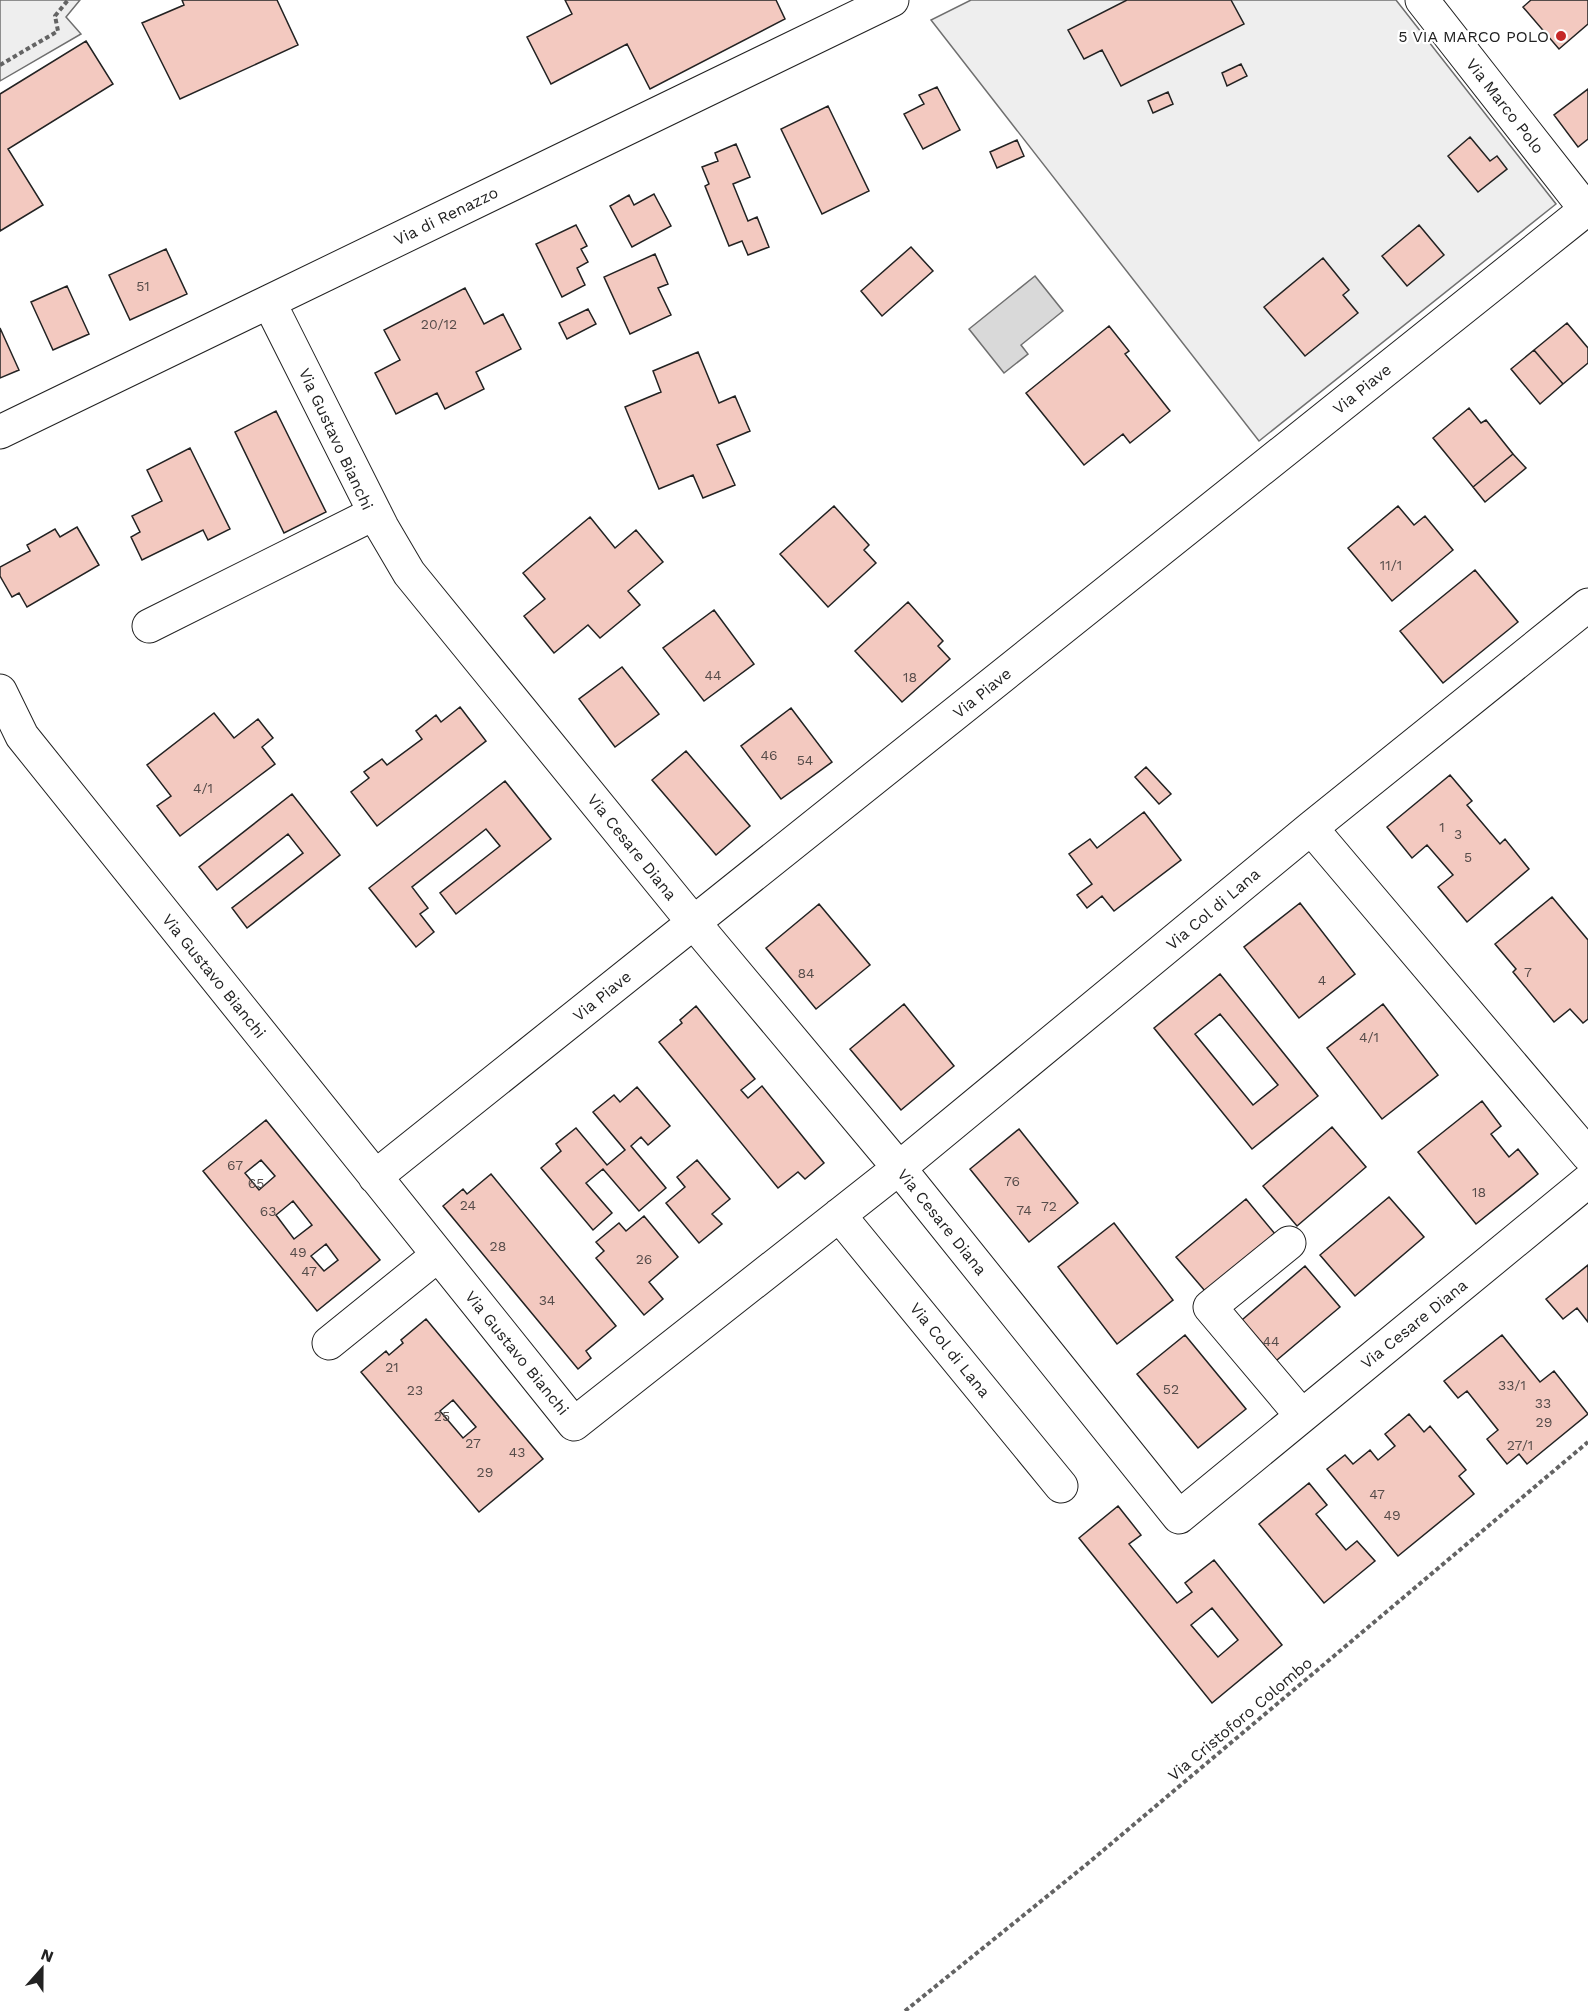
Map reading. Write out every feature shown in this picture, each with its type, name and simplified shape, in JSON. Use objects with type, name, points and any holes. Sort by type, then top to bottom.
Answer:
[{"type":"street","name":"Via di Renazzo","points":[[0,432],[892,0]]},
{"type":"street","name":"Via Marco Polo","points":[[1422,0],[1587,210]]},
{"type":"street","name":"Via Piave","points":[[375,1177],[1587,210]]},
{"type":"street","name":"Via Gustavo Bianchi","points":[[149,626],[375,513],[269,302]]},
{"type":"street","name":"Via Cesare Diana","points":[[375,513],[409,573],[694,923],[899,1168],[1179,1517],[1588,1181]]},
{"type":"street","name":"Via Col di Lana","points":[[574,1424],[899,1168],[1311,828],[1588,605]]},
{"type":"street","name":"Via Gustavo Bianchi","points":[[0,691],[22,736],[574,1424]]},
{"type":"street","points":[[1311,828],[1588,1155]]},
{"type":"street","name":"Via Col di Lana","points":[[839,1215],[1061,1486]]},
{"type":"street","points":[[1289,1243],[1210,1307],[1302,1416]]},
{"type":"street","points":[[329,1343],[438,1255]]},
{"type":"path","points":[[0,65],[58,31],[56,16],[68,0]]},
{"type":"path","name":"Via Cristoforo Colombo","points":[[905,2011],[1087,1864],[1588,1442]]},
{"type":"shaded area","points":[[0,0],[80,0],[66,17],[81,34],[0,81]]},
{"type":"shaded area","points":[[971,0],[1396,0],[1556,204],[1259,441],[931,20]]},
{"type":"shaded area","points":[[1035,276],[1063,311],[1021,345],[1028,354],[1004,373],[969,329]]},
{"type":"building","points":[[182,0],[277,0],[298,45],[180,99],[142,23],[184,5]]},
{"type":"building","points":[[565,0],[776,0],[785,19],[650,89],[627,44],[551,84],[527,37],[572,14]]},
{"type":"building","points":[[1127,0],[1231,0],[1244,24],[1121,86],[1102,50],[1084,59],[1068,30]]},
{"type":"building","name":"5 VIA MARCO POLO","points":[[1531,0],[1588,0],[1588,24],[1559,49],[1523,7]]},
{"type":"building","points":[[86,41],[113,84],[8,149],[43,205],[0,231],[0,94]]},
{"type":"building","points":[[1241,64],[1247,76],[1227,86],[1222,73]]},
{"type":"building","points":[[937,87],[960,130],[923,149],[904,114],[924,104],[919,95]]},
{"type":"building","points":[[1588,89],[1588,139],[1578,147],[1554,115]]},
{"type":"building","points":[[1168,92],[1173,104],[1153,113],[1148,101]]},
{"type":"building","points":[[828,106],[869,191],[822,214],[781,129]]},
{"type":"building","points":[[1470,137],[1490,161],[1497,156],[1507,169],[1478,192],[1448,156]]},
{"type":"building","points":[[1017,140],[1024,156],[997,168],[990,152]]},
{"type":"building","points":[[736,144],[750,177],[733,184],[748,221],[757,217],[769,247],[748,255],[742,241],[729,246],[705,186],[709,184],[702,167],[718,161],[715,153]]},
{"type":"building","points":[[654,194],[671,226],[632,247],[610,206],[629,195],[634,205]]},
{"type":"building","points":[[576,225],[587,246],[581,249],[588,262],[577,268],[585,285],[562,297],[536,244]]},
{"type":"building","points":[[1419,225],[1444,255],[1407,286],[1382,256]]},
{"type":"building","points":[[911,247],[933,271],[882,316],[861,291]]},
{"type":"building","points":[[166,249],[187,294],[130,320],[109,275]]},
{"type":"building","points":[[655,254],[668,284],[658,288],[671,315],[630,334],[604,277]]},
{"type":"building","points":[[1323,258],[1349,290],[1343,295],[1358,313],[1305,356],[1264,307]]},
{"type":"building","points":[[67,286],[89,334],[53,350],[31,302]]},
{"type":"building","points":[[465,288],[484,324],[503,314],[521,349],[476,372],[484,389],[445,409],[437,393],[396,414],[375,373],[400,360],[384,330]]},
{"type":"building","points":[[588,309],[596,324],[567,339],[559,323]]},
{"type":"building","points":[[1567,323],[1588,348],[1588,363],[1563,384],[1534,350]]},
{"type":"building","points":[[1109,326],[1129,351],[1125,354],[1170,411],[1130,443],[1123,434],[1084,465],[1026,393]]},
{"type":"building","points":[[0,328],[19,370],[0,378]]},
{"type":"building","points":[[1534,350],[1563,384],[1540,404],[1511,369]]},
{"type":"building","points":[[698,352],[719,403],[735,396],[750,431],[717,445],[735,485],[703,498],[693,475],[659,489],[625,407],[661,392],[653,371]]},
{"type":"building","points":[[1469,408],[1481,423],[1486,420],[1513,454],[1473,487],[1433,438]]},
{"type":"building","points":[[276,411],[326,512],[284,533],[235,432]]},
{"type":"building","points":[[190,448],[230,529],[208,540],[203,530],[142,560],[131,537],[140,532],[132,516],[162,501],[147,470]]},
{"type":"building","points":[[1513,454],[1526,468],[1485,502],[1473,487]]},
{"type":"building","points":[[834,506],[869,545],[864,550],[876,563],[828,607],[780,554]]},
{"type":"building","points":[[1398,506],[1414,525],[1425,516],[1453,550],[1392,601],[1348,548]]},
{"type":"building","points":[[590,517],[615,548],[636,530],[663,562],[628,591],[640,605],[600,638],[588,625],[554,653],[524,616],[545,599],[523,573]]},
{"type":"building","points":[[77,527],[99,565],[27,607],[19,593],[12,597],[0,576],[0,567],[30,551],[27,545],[55,529],[60,537]]},
{"type":"building","points":[[1475,570],[1518,622],[1443,683],[1400,631]]},
{"type":"building","points":[[908,602],[943,641],[938,646],[950,659],[902,702],[855,651]]},
{"type":"building","points":[[714,610],[754,664],[704,701],[663,648]]},
{"type":"building","points":[[622,667],[659,714],[615,747],[579,699]]},
{"type":"building","points":[[460,707],[486,741],[377,826],[351,792],[369,778],[364,772],[382,759],[387,765],[422,739],[416,731],[436,715],[441,722]]},
{"type":"building","points":[[791,708],[832,762],[781,799],[741,746]]},
{"type":"building","points":[[214,713],[234,738],[258,719],[273,738],[262,747],[275,764],[180,836],[157,806],[171,796],[147,765]]},
{"type":"building","points":[[686,751],[750,826],[716,855],[652,780]]},
{"type":"building","points":[[1146,767],[1171,794],[1159,804],[1135,777]]},
{"type":"building","points":[[1450,775],[1472,801],[1467,805],[1500,844],[1505,839],[1529,869],[1467,922],[1438,887],[1453,875],[1427,845],[1412,858],[1387,827]]},
{"type":"building","points":[[505,781],[551,839],[456,914],[440,893],[500,846],[486,829],[412,887],[428,908],[420,914],[434,932],[416,947],[369,888]]},
{"type":"building","points":[[292,794],[340,855],[247,928],[232,908],[303,853],[288,834],[217,890],[199,867]]},
{"type":"building","points":[[1144,812],[1181,860],[1114,911],[1102,896],[1087,908],[1077,895],[1092,884],[1069,854],[1090,839],[1097,848]]},
{"type":"building","points":[[1552,897],[1588,940],[1588,1019],[1583,1023],[1570,1009],[1554,1022],[1513,972],[1516,969],[1495,944]]},
{"type":"building","points":[[1300,903],[1355,974],[1299,1018],[1244,947]]},
{"type":"building","points":[[819,904],[870,965],[816,1009],[766,948]]},
{"type":"building","points":[[1220,974],[1318,1096],[1252,1149],[1154,1028]],"holes":[[[1220,1014],[1278,1085],[1253,1105],[1195,1034]]]},
{"type":"building","points":[[904,1004],[954,1066],[901,1110],[850,1049]]},
{"type":"building","points":[[1383,1004],[1438,1075],[1382,1119],[1327,1048]]},
{"type":"building","points":[[696,1006],[755,1079],[741,1090],[748,1098],[762,1086],[824,1163],[805,1179],[798,1172],[778,1188],[659,1042],[682,1023],[680,1020]]},
{"type":"building","points":[[637,1087],[670,1126],[648,1145],[641,1137],[631,1146],[666,1188],[639,1211],[603,1169],[586,1183],[612,1213],[593,1230],[541,1168],[561,1151],[556,1144],[576,1128],[607,1165],[625,1150],[593,1112],[614,1095],[620,1102]]},
{"type":"building","points":[[1482,1101],[1501,1126],[1491,1134],[1509,1157],[1518,1149],[1538,1174],[1476,1224],[1418,1152]]},
{"type":"building","points":[[266,1120],[380,1260],[317,1311],[203,1171]],"holes":[[[261,1160],[275,1176],[259,1190],[245,1173]],[[293,1201],[312,1225],[294,1239],[276,1215]],[[326,1244],[338,1260],[324,1271],[311,1256]]]},
{"type":"building","points":[[1332,1127],[1366,1167],[1297,1226],[1263,1186]]},
{"type":"building","points":[[1019,1129],[1078,1203],[1029,1242],[970,1169]]},
{"type":"building","points":[[697,1160],[730,1199],[712,1214],[722,1224],[699,1243],[666,1203],[685,1187],[677,1177]]},
{"type":"building","points":[[491,1174],[616,1326],[586,1351],[591,1358],[578,1369],[443,1206],[463,1189],[467,1194]]},
{"type":"building","points":[[1389,1197],[1424,1237],[1355,1296],[1320,1255]]},
{"type":"building","points":[[1246,1199],[1280,1240],[1211,1298],[1176,1257]]},
{"type":"building","points":[[644,1216],[678,1257],[649,1282],[663,1299],[644,1315],[596,1258],[604,1251],[596,1242],[619,1223],[626,1231]]},
{"type":"building","points":[[1114,1223],[1173,1300],[1117,1344],[1058,1267]]},
{"type":"building","points":[[1588,1265],[1588,1322],[1577,1308],[1563,1319],[1546,1299]]},
{"type":"building","points":[[1305,1266],[1340,1307],[1271,1365],[1236,1325]]},
{"type":"building","points":[[426,1319],[543,1459],[479,1512],[361,1372],[386,1351],[389,1355],[403,1343],[401,1340]],"holes":[[[453,1400],[476,1427],[463,1438],[440,1411]]]},
{"type":"building","points":[[1185,1335],[1246,1409],[1198,1448],[1137,1374]]},
{"type":"building","points":[[1502,1335],[1540,1382],[1554,1371],[1588,1414],[1527,1464],[1519,1454],[1507,1464],[1487,1439],[1498,1430],[1467,1391],[1458,1398],[1444,1381]]},
{"type":"building","points":[[1409,1414],[1424,1432],[1430,1426],[1466,1470],[1459,1476],[1474,1494],[1398,1556],[1327,1469],[1345,1455],[1353,1464],[1370,1450],[1378,1460],[1395,1446],[1385,1434]]},
{"type":"building","points":[[1309,1483],[1327,1505],[1316,1514],[1346,1550],[1357,1541],[1375,1561],[1324,1603],[1259,1524]]},
{"type":"building","points":[[1118,1506],[1141,1535],[1129,1544],[1177,1603],[1192,1592],[1185,1583],[1214,1560],[1282,1645],[1212,1703],[1079,1538]],"holes":[[[1212,1608],[1238,1640],[1218,1657],[1191,1625]]]},
{"type":"place","name":"5 VIA MARCO POLO","points":[[1561,36]]}]
